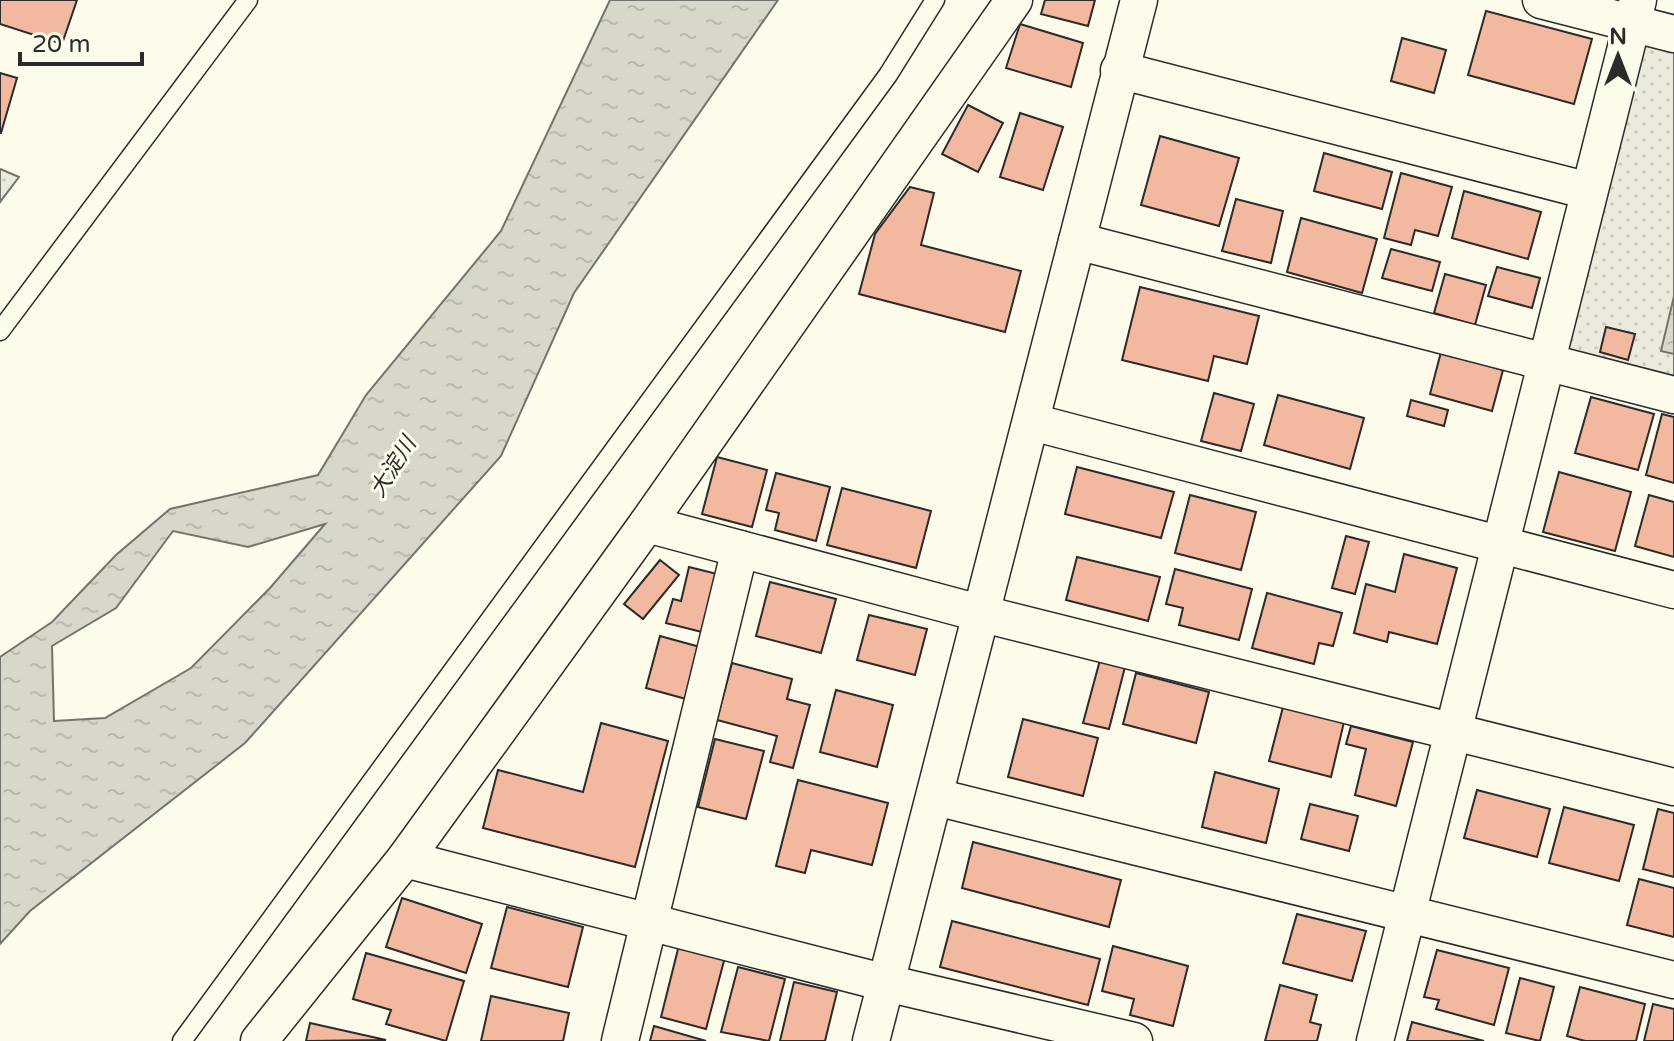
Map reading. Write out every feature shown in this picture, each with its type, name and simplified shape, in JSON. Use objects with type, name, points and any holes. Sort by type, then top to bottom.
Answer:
[{"type":"street","points":[[259,1041],[405,859],[647,524],[1014,0]]},
{"type":"street","points":[[871,1041],[1139,0]]},
{"type":"street","points":[[1541,0],[1635,11],[1674,34]]},
{"type":"street","points":[[1375,1041],[1635,11]]},
{"type":"street","points":[[1119,70],[1589,191]]},
{"type":"street","points":[[1077,241],[1674,395]]},
{"type":"street","points":[[1032,422],[1499,547],[1674,590]]},
{"type":"street","points":[[647,524],[983,614],[1674,787]]},
{"type":"street","points":[[620,1041],[740,549]]},
{"type":"street","points":[[936,797],[1674,980]]},
{"type":"street","points":[[405,859],[886,983],[1134,1041]]},
{"type":"lane","points":[[0,331],[248,0]]},
{"type":"lane","points":[[182,1041],[888,75],[935,0]]},
{"type":"shaded area","points":[[1632,23],[1674,34],[1674,395],[1545,363]]},
{"type":"shaded area","points":[[0,169],[19,177],[0,202]]},
{"type":"water","name":"大淀川","points":[[610,0],[778,0],[574,293],[501,456],[245,743],[30,911],[0,944],[0,657],[52,622],[116,555],[170,509],[318,475],[366,395],[501,231]],"holes":[[[325,524],[270,588],[191,668],[105,718],[54,721],[52,646],[116,608],[173,531],[248,547]]]},
{"type":"water","points":[[1674,296],[1674,354],[1661,351]]},
{"type":"building","points":[[0,0],[77,0],[62,44],[0,24]]},
{"type":"building","points":[[1045,0],[1095,0],[1088,26],[1041,14]]},
{"type":"building","points":[[1486,11],[1592,39],[1574,104],[1468,75]]},
{"type":"building","points":[[1020,24],[1083,43],[1071,87],[1006,68]]},
{"type":"building","points":[[1402,38],[1446,50],[1434,93],[1391,81]]},
{"type":"building","points":[[0,73],[17,78],[1,133],[0,133]]},
{"type":"building","points":[[968,105],[1003,123],[978,172],[942,154]]},
{"type":"building","points":[[1020,113],[1063,127],[1043,190],[1000,177]]},
{"type":"building","points":[[1160,136],[1239,158],[1219,226],[1141,205]]},
{"type":"building","points":[[1324,153],[1392,172],[1382,209],[1314,191]]},
{"type":"building","points":[[1401,173],[1452,187],[1438,236],[1415,230],[1411,245],[1384,238]]},
{"type":"building","points":[[910,187],[934,193],[921,245],[1021,271],[1005,332],[859,294],[875,234]]},
{"type":"building","points":[[1464,191],[1541,212],[1528,259],[1452,238]]},
{"type":"building","points":[[1236,199],[1283,211],[1271,263],[1222,251]]},
{"type":"building","points":[[1301,218],[1377,239],[1362,293],[1287,272]]},
{"type":"building","points":[[1391,249],[1440,262],[1432,291],[1382,278]]},
{"type":"building","points":[[1497,267],[1540,278],[1532,308],[1488,296]]},
{"type":"building","points":[[1445,274],[1486,285],[1475,325],[1434,313]]},
{"type":"building","points":[[1140,287],[1259,316],[1247,364],[1214,356],[1208,381],[1122,360]]},
{"type":"building","points":[[1606,327],[1635,334],[1628,360],[1600,352]]},
{"type":"building","points":[[1441,352],[1503,370],[1492,411],[1430,394]]},
{"type":"building","points":[[1214,393],[1254,404],[1241,451],[1201,441]]},
{"type":"building","points":[[1278,395],[1364,418],[1350,469],[1264,445]]},
{"type":"building","points":[[1591,397],[1654,414],[1638,470],[1575,453]]},
{"type":"building","points":[[1411,400],[1448,410],[1444,426],[1407,416]]},
{"type":"building","points":[[1662,414],[1674,417],[1674,483],[1646,475]]},
{"type":"building","points":[[717,457],[767,470],[752,527],[702,514]]},
{"type":"building","points":[[1077,467],[1174,492],[1161,538],[1065,514]]},
{"type":"building","points":[[1559,472],[1631,492],[1615,551],[1543,532]]},
{"type":"building","points":[[776,473],[830,487],[816,541],[775,530],[779,513],[766,510]]},
{"type":"building","points":[[842,488],[931,511],[916,568],[827,545]]},
{"type":"building","points":[[1190,495],[1256,512],[1241,570],[1175,553]]},
{"type":"building","points":[[1649,495],[1674,502],[1674,557],[1635,546]]},
{"type":"building","points":[[1346,536],[1369,542],[1355,594],[1332,588]]},
{"type":"building","points":[[1404,554],[1457,568],[1437,644],[1389,632],[1387,642],[1354,633],[1366,584],[1395,592]]},
{"type":"building","points":[[1077,557],[1160,577],[1148,621],[1066,600]]},
{"type":"building","points":[[660,560],[679,575],[643,619],[624,604]]},
{"type":"building","points":[[689,567],[721,575],[706,633],[666,623],[673,599],[681,601]]},
{"type":"building","points":[[1175,569],[1252,589],[1239,640],[1179,625],[1183,608],[1166,604]]},
{"type":"building","points":[[770,582],[836,599],[821,653],[756,636]]},
{"type":"building","points":[[1267,593],[1342,613],[1333,646],[1319,643],[1314,664],[1252,648]]},
{"type":"building","points":[[869,615],[927,629],[915,675],[857,660]]},
{"type":"building","points":[[660,636],[700,647],[686,699],[646,688]]},
{"type":"building","points":[[1100,660],[1125,667],[1109,729],[1083,723]]},
{"type":"building","points":[[732,663],[792,679],[787,699],[810,705],[793,768],[770,762],[777,736],[717,720]]},
{"type":"building","points":[[1136,673],[1209,692],[1196,743],[1123,724]]},
{"type":"building","points":[[836,690],[893,705],[877,767],[820,752]]},
{"type":"building","points":[[1283,707],[1344,722],[1331,777],[1269,761]]},
{"type":"building","points":[[1023,719],[1098,738],[1083,796],[1008,777]]},
{"type":"building","points":[[601,723],[668,741],[635,867],[483,828],[498,770],[583,792]]},
{"type":"building","points":[[1351,726],[1413,742],[1396,806],[1355,795],[1366,749],[1346,744]]},
{"type":"building","points":[[715,739],[764,751],[746,819],[698,807]]},
{"type":"building","points":[[1215,772],[1279,789],[1266,843],[1202,827]]},
{"type":"building","points":[[798,780],[888,803],[872,865],[811,850],[805,873],[776,866]]},
{"type":"building","points":[[1477,790],[1550,809],[1537,857],[1464,838]]},
{"type":"building","points":[[1310,804],[1358,816],[1349,851],[1301,839]]},
{"type":"building","points":[[1564,807],[1634,825],[1619,881],[1549,863]]},
{"type":"building","points":[[1658,809],[1674,813],[1674,877],[1643,869]]},
{"type":"building","points":[[973,842],[1121,880],[1109,927],[962,888]]},
{"type":"building","points":[[1639,879],[1674,888],[1674,937],[1627,925]]},
{"type":"building","points":[[402,898],[482,924],[466,973],[386,947]]},
{"type":"building","points":[[507,907],[583,927],[568,987],[491,968]]},
{"type":"building","points":[[1297,914],[1366,931],[1352,981],[1283,963]]},
{"type":"building","points":[[952,921],[1100,959],[1088,1005],[940,967]]},
{"type":"building","points":[[679,945],[725,957],[706,1029],[661,1017]]},
{"type":"building","points":[[1113,946],[1188,966],[1173,1026],[1130,1015],[1134,999],[1102,991]]},
{"type":"building","points":[[1437,950],[1509,968],[1494,1025],[1436,1009],[1439,1000],[1424,997]]},
{"type":"building","points":[[366,953],[464,981],[446,1041],[386,1024],[391,1010],[353,999]]},
{"type":"building","points":[[738,967],[785,979],[769,1041],[721,1032]]},
{"type":"building","points":[[1520,978],[1554,987],[1540,1041],[1506,1033]]},
{"type":"building","points":[[794,982],[837,992],[825,1041],[780,1041]]},
{"type":"building","points":[[1280,985],[1317,995],[1310,1022],[1321,1025],[1317,1041],[1265,1041]]},
{"type":"building","points":[[1580,987],[1645,1004],[1636,1041],[1585,1041],[1567,1036]]},
{"type":"building","points":[[491,996],[569,1013],[563,1041],[481,1041]]},
{"type":"building","points":[[1653,1004],[1674,1009],[1674,1041],[1644,1041]]},
{"type":"building","points":[[1412,1022],[1484,1041],[1407,1041]]},
{"type":"building","points":[[310,1023],[386,1040],[306,1041]]},
{"type":"building","points":[[654,1026],[706,1041],[650,1041]]}]
